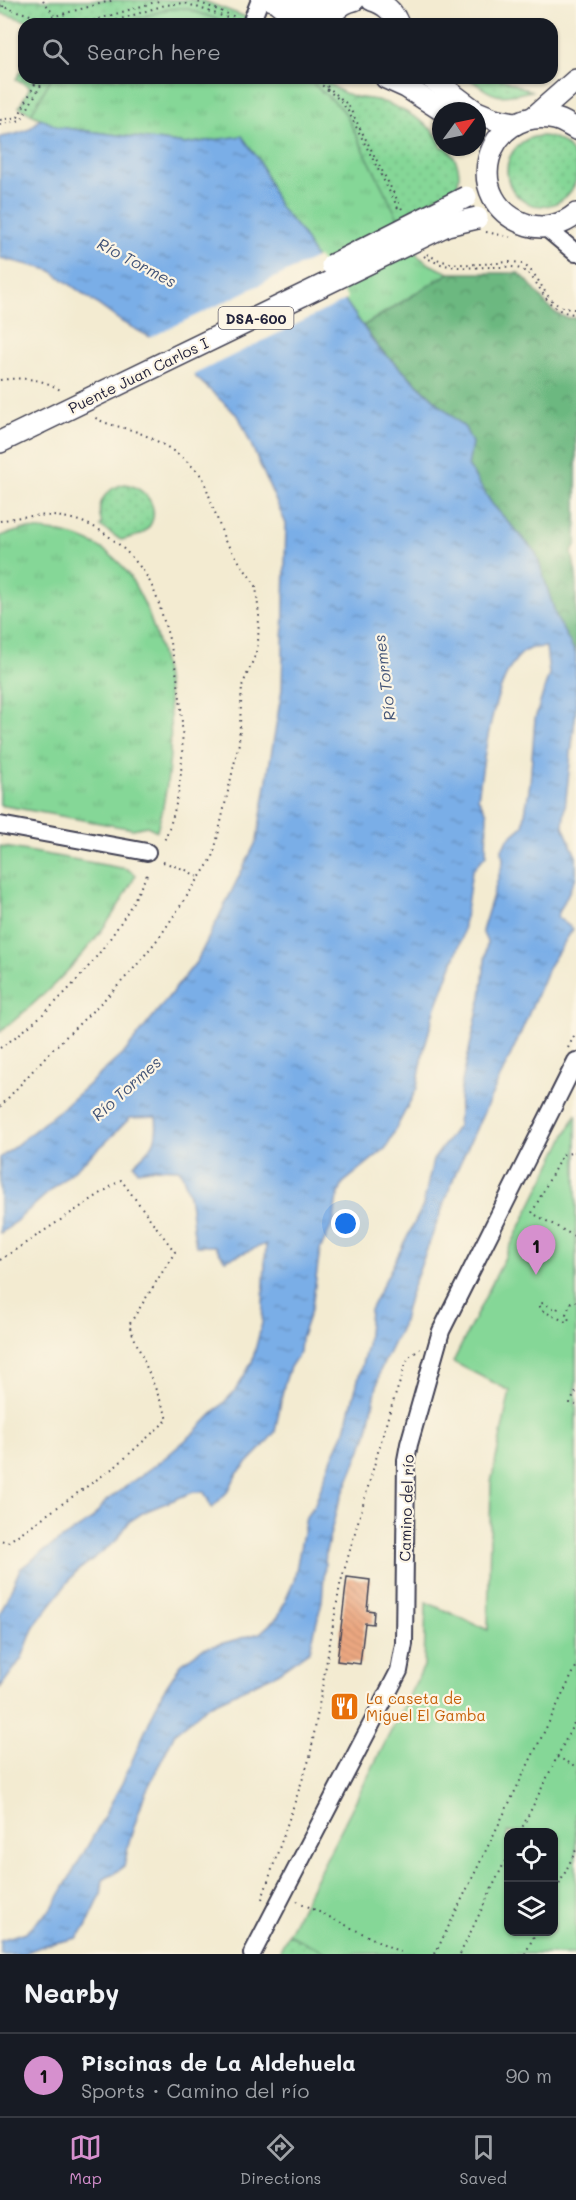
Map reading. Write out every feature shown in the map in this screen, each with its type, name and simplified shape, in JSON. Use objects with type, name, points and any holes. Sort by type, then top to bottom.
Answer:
[{"type":"main road","points":[[270,1],[343,7]]},
{"type":"main road","points":[[270,1],[295,18]]},
{"type":"main road","points":[[377,1],[391,11],[395,18]]},
{"type":"main road","points":[[576,80],[525,120],[500,135],[490,151],[487,173],[490,192],[507,215],[532,226],[545,227],[560,224],[576,214]]},
{"type":"main road","points":[[399,84],[432,104]]},
{"type":"main road","points":[[439,84],[464,102]]},
{"type":"main road","points":[[486,115],[494,119],[558,119],[576,129]]},
{"type":"main road","points":[[478,156],[487,173]]},
{"type":"main road","name":"Puente Juan Carlos I","points":[[0,442],[34,418],[466,197],[487,173]]},
{"type":"main road","name":"Puente Juan Carlos I","points":[[0,426],[34,418],[447,225],[477,218],[507,215]]},
{"type":"street","points":[[253,18],[270,1]]},
{"type":"street","points":[[545,227],[576,253]]},
{"type":"street","points":[[0,825],[147,852]]},
{"type":"street","name":"Camino del río","points":[[252,1954],[399,1671],[404,1644],[405,1473],[409,1444],[425,1386],[441,1331],[576,1061]]},
{"type":"path","points":[[5,0],[1,6],[41,18]]},
{"type":"path","points":[[43,0],[54,16]]},
{"type":"path","points":[[47,18],[114,0]]},
{"type":"path","points":[[102,18],[162,0]]},
{"type":"path","points":[[193,0],[236,18]]},
{"type":"path","points":[[124,18],[165,5],[185,3],[232,18]]},
{"type":"path","points":[[64,14],[66,18]]},
{"type":"path","points":[[0,120],[18,117],[35,84]]},
{"type":"path","points":[[0,125],[21,120],[42,84]]},
{"type":"path","points":[[0,380],[19,378],[37,380],[54,386],[63,393]]},
{"type":"path","points":[[0,1107],[47,1055],[136,966],[161,935],[213,857],[237,754],[242,686],[258,644],[260,616],[256,586],[225,541],[207,487],[196,470],[174,452],[137,432],[100,422],[91,415]]},
{"type":"path","points":[[0,521],[21,516],[47,515],[72,519],[101,531],[127,552],[145,574],[160,607],[179,681],[182,759],[165,842]]},
{"type":"path","points":[[163,862],[200,878]]},
{"type":"path","points":[[0,1048],[67,990],[98,954],[127,913],[148,873]]},
{"type":"path","points":[[576,1152],[562,1155],[532,1213],[576,1238]]},
{"type":"path","points":[[0,1260],[121,1180],[175,1252],[129,1325],[168,1419],[116,1466],[8,1542],[0,1540]]},
{"type":"path","points":[[558,1308],[557,1310],[543,1303],[539,1304],[540,1310],[566,1322],[569,1320],[566,1314],[571,1302],[576,1301]]},
{"type":"path","points":[[261,1903],[310,1757],[340,1585],[354,1534],[408,1358],[420,1349]]},
{"type":"path","points":[[576,1392],[570,1403],[576,1406]]},
{"type":"path","points":[[435,1954],[576,1666]]},
{"type":"path","points":[[572,1676],[576,1678]]},
{"type":"path","points":[[522,1828],[576,1719]]},
{"type":"path","points":[[557,1757],[576,1766]]},
{"type":"path","points":[[558,1887],[576,1850]]},
{"type":"path","points":[[460,1954],[504,1863]]},
{"type":"path","points":[[292,1899],[405,1954]]},
{"type":"path","points":[[525,1954],[534,1936]]},
{"type":"green space","points":[[0,0],[201,0],[249,18],[213,18],[185,8],[168,9],[139,18],[18,18],[0,13]]},
{"type":"green space","points":[[185,8],[213,18],[139,18],[168,9]]},
{"type":"green space","points":[[25,84],[48,84],[31,114],[19,107],[30,87]]},
{"type":"green space","points":[[48,84],[314,84],[345,113],[418,256],[449,273],[363,326],[316,259],[301,232],[279,206],[259,160],[242,136],[185,144],[57,127],[31,114]]},
{"type":"green space","points":[[314,84],[331,84],[344,93],[377,100],[417,118],[432,130],[432,156],[453,156],[456,161],[459,170],[457,186],[398,218],[345,113]]},
{"type":"green space","points":[[476,84],[514,84],[531,91],[503,96],[485,90]]},
{"type":"green space","points":[[542,136],[555,139],[567,146],[574,158],[577,171],[574,184],[567,196],[555,203],[542,206],[529,203],[517,196],[510,184],[507,171],[510,158],[517,146],[529,139]]},
{"type":"green space","points":[[449,273],[519,273],[550,309],[566,317],[576,318],[576,545],[572,551],[576,577],[576,654],[557,619],[536,553],[492,504],[468,466],[472,443],[465,428],[379,348],[363,326]]},
{"type":"green space","points":[[125,484],[141,491],[147,497],[151,503],[153,518],[150,526],[143,533],[121,540],[100,526],[102,524],[100,510],[107,493]]},
{"type":"green space","points":[[25,529],[72,536],[105,550],[123,568],[144,603],[162,658],[170,716],[168,774],[157,831],[147,826],[133,829],[0,805],[0,536]]},
{"type":"green space","points":[[0,846],[127,869],[136,875],[111,917],[83,954],[44,994],[0,1032]]},
{"type":"green space","points":[[576,1114],[576,1954],[329,1954],[288,1934],[424,1666],[426,1602],[488,1630],[491,1483],[510,1391],[453,1362]]},
{"type":"green space","points":[[288,1934],[329,1954],[278,1954]]},
{"type":"water","name":"Río Tormes","points":[[40,118],[58,127],[185,144],[242,136],[259,160],[279,206],[301,232],[316,259],[378,348],[465,428],[472,443],[468,466],[492,504],[536,553],[557,619],[576,654],[576,709],[563,826],[576,857],[576,877],[557,917],[573,929],[549,966],[519,1037],[456,1172],[409,1297],[402,1325],[380,1371],[367,1435],[337,1508],[326,1551],[322,1601],[310,1650],[276,1674],[209,1705],[175,1733],[144,1796],[129,1842],[124,1867],[103,1880],[101,1895],[86,1927],[77,1938],[45,1945],[22,1954],[0,1954],[0,1940],[26,1932],[52,1908],[123,1781],[162,1693],[182,1663],[202,1649],[260,1633],[278,1617],[294,1581],[306,1517],[315,1504],[345,1430],[367,1345],[370,1310],[423,1206],[433,1160],[458,1126],[461,1086],[481,997],[487,942],[482,931],[503,862],[502,849],[508,839],[523,826],[530,783],[535,719],[549,674],[546,647],[529,649],[516,660],[498,695],[487,741],[478,798],[487,813],[486,855],[472,871],[462,938],[435,1010],[424,1049],[417,1088],[386,1148],[343,1183],[336,1202],[334,1220],[320,1250],[312,1307],[301,1339],[300,1352],[290,1367],[284,1385],[275,1432],[236,1475],[229,1490],[212,1508],[204,1492],[193,1492],[144,1512],[129,1522],[116,1541],[75,1573],[34,1626],[22,1658],[0,1688],[0,1614],[20,1569],[92,1519],[106,1501],[167,1456],[195,1432],[235,1391],[252,1362],[262,1323],[266,1244],[225,1260],[215,1246],[196,1246],[187,1188],[179,1169],[155,1168],[138,1171],[134,1164],[153,1144],[157,1126],[156,1117],[130,1118],[105,1143],[0,1233],[0,1158],[61,1109],[125,1052],[197,961],[257,840],[282,689],[286,524],[239,417],[156,340],[122,322],[50,270],[0,258],[0,137],[27,130]]},
{"type":"pier","points":[[318,257],[348,299],[191,376],[154,342],[147,339]]},
{"type":"building","points":[[347,1577],[370,1580],[367,1610],[374,1611],[373,1624],[365,1623],[360,1664],[337,1661]]},
{"type":"place","name":"Piscinas de La Aldehuela","points":[[536,1275]]},
{"type":"place","name":"La caseta de Miguel El Gamba","points":[[345,1707]]}]
